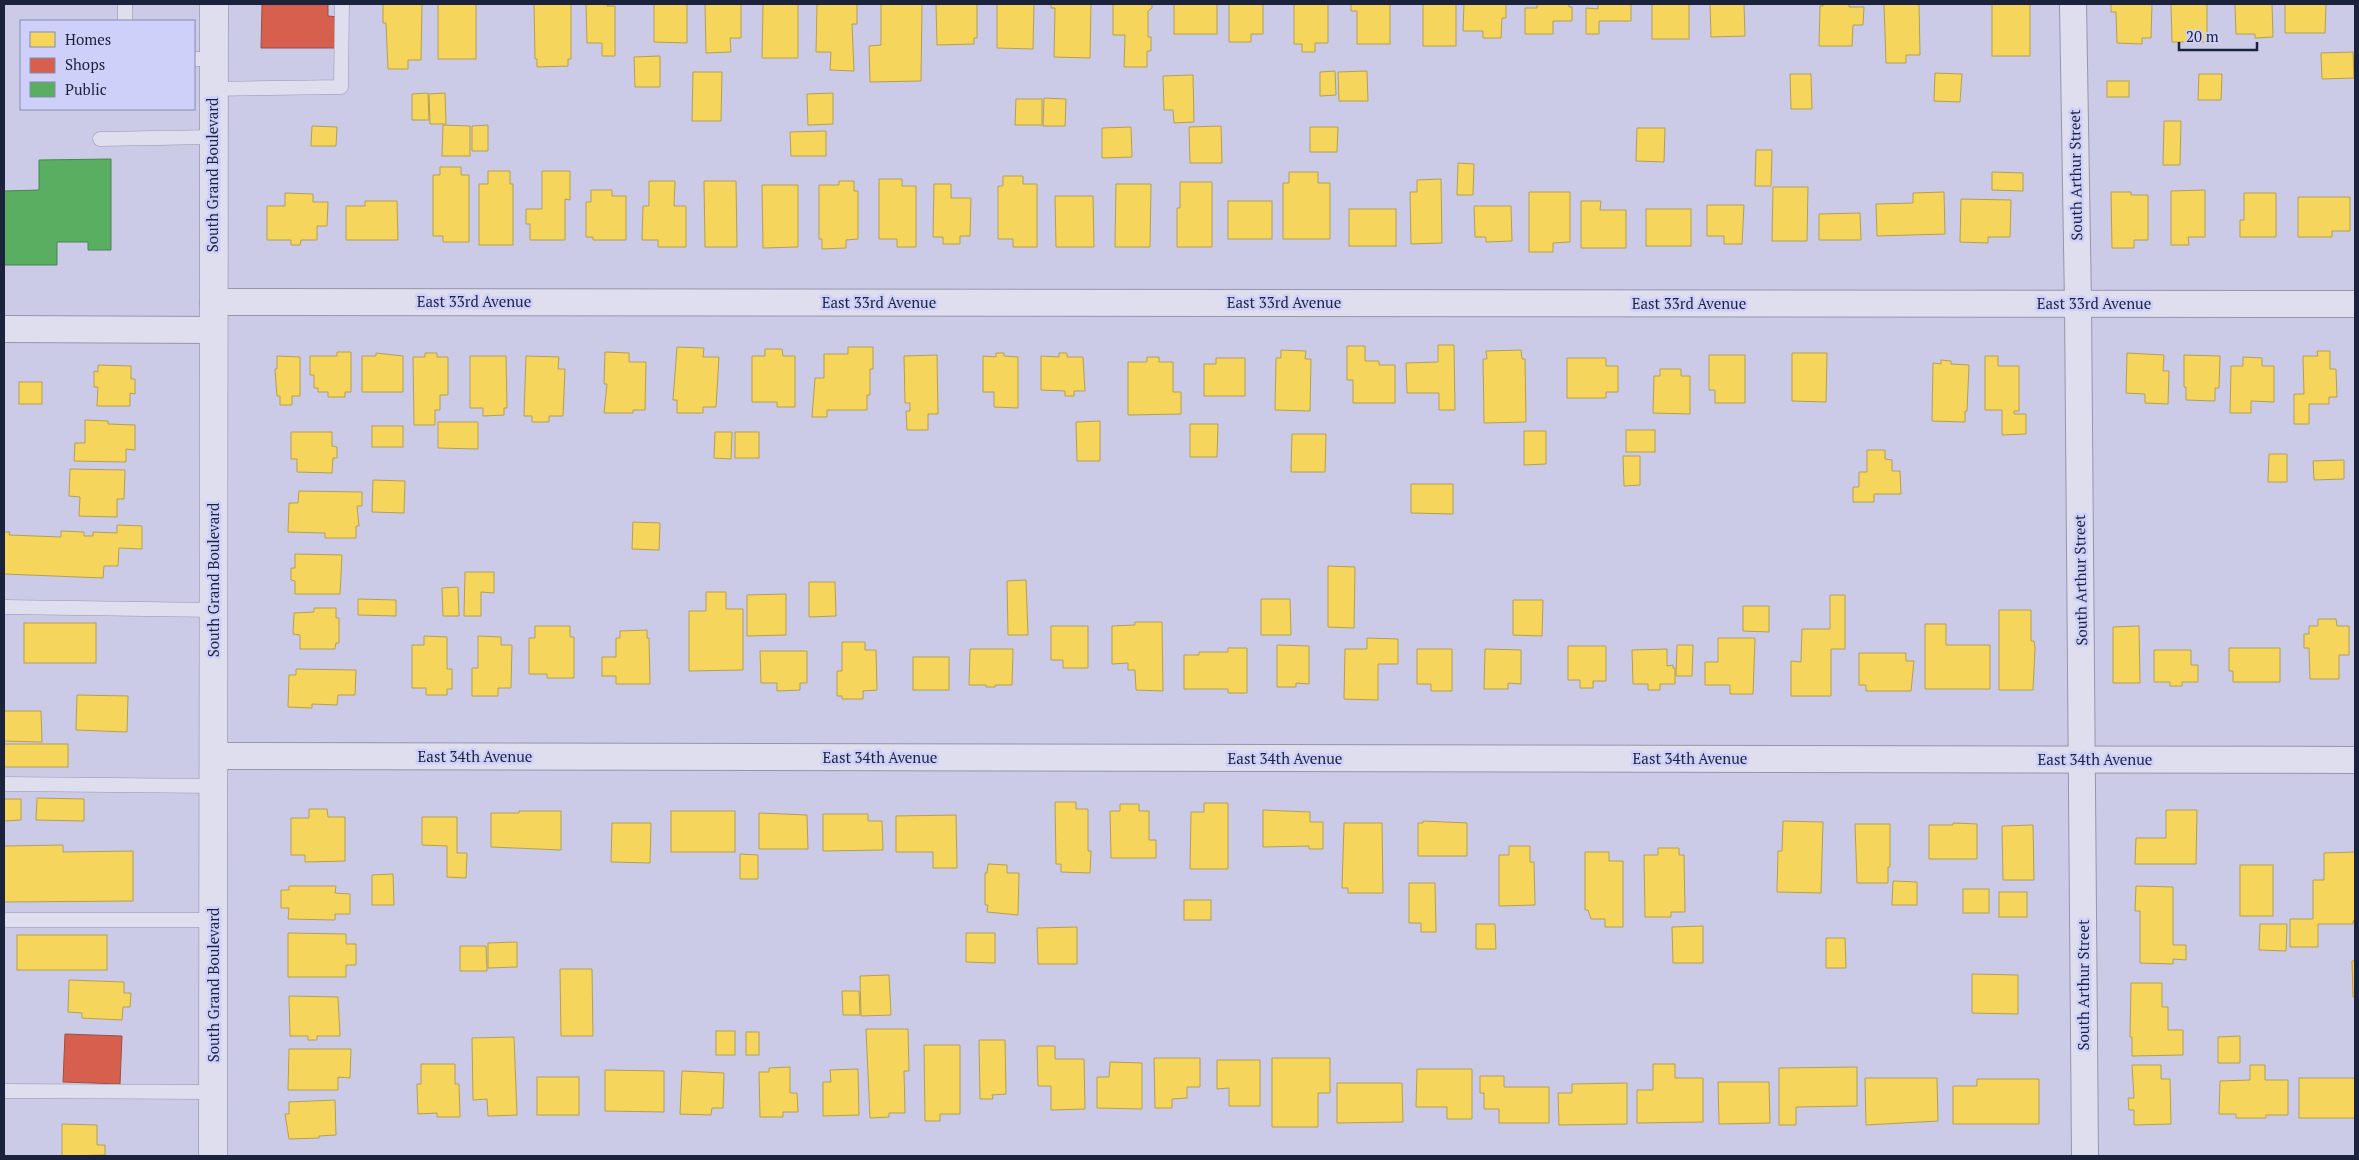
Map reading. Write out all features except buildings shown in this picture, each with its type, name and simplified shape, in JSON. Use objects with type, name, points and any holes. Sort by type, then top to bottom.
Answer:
[{"type":"main road","name":"South Grand Boulevard","points":[[213,1156],[213,89],[204,59],[214,4]]},
{"type":"street","name":"South Arthur Street","points":[[2073,4],[2078,304],[2085,1156]]},
{"type":"street","name":"East 33rd Avenue","points":[[213,302],[2355,304]]},
{"type":"street","points":[[4,330],[214,330]]},
{"type":"street","name":"East 34th Avenue","points":[[214,756],[2355,760]]},
{"type":"lane","points":[[124,20],[125,4]]},
{"type":"lane","points":[[213,89],[341,87],[342,4]]},
{"type":"lane","points":[[100,139],[213,137]]},
{"type":"lane","points":[[4,607],[214,610]]},
{"type":"lane","points":[[4,784],[214,786]]},
{"type":"lane","points":[[4,920],[214,920]]},
{"type":"lane","points":[[4,1091],[213,1092]]}]
